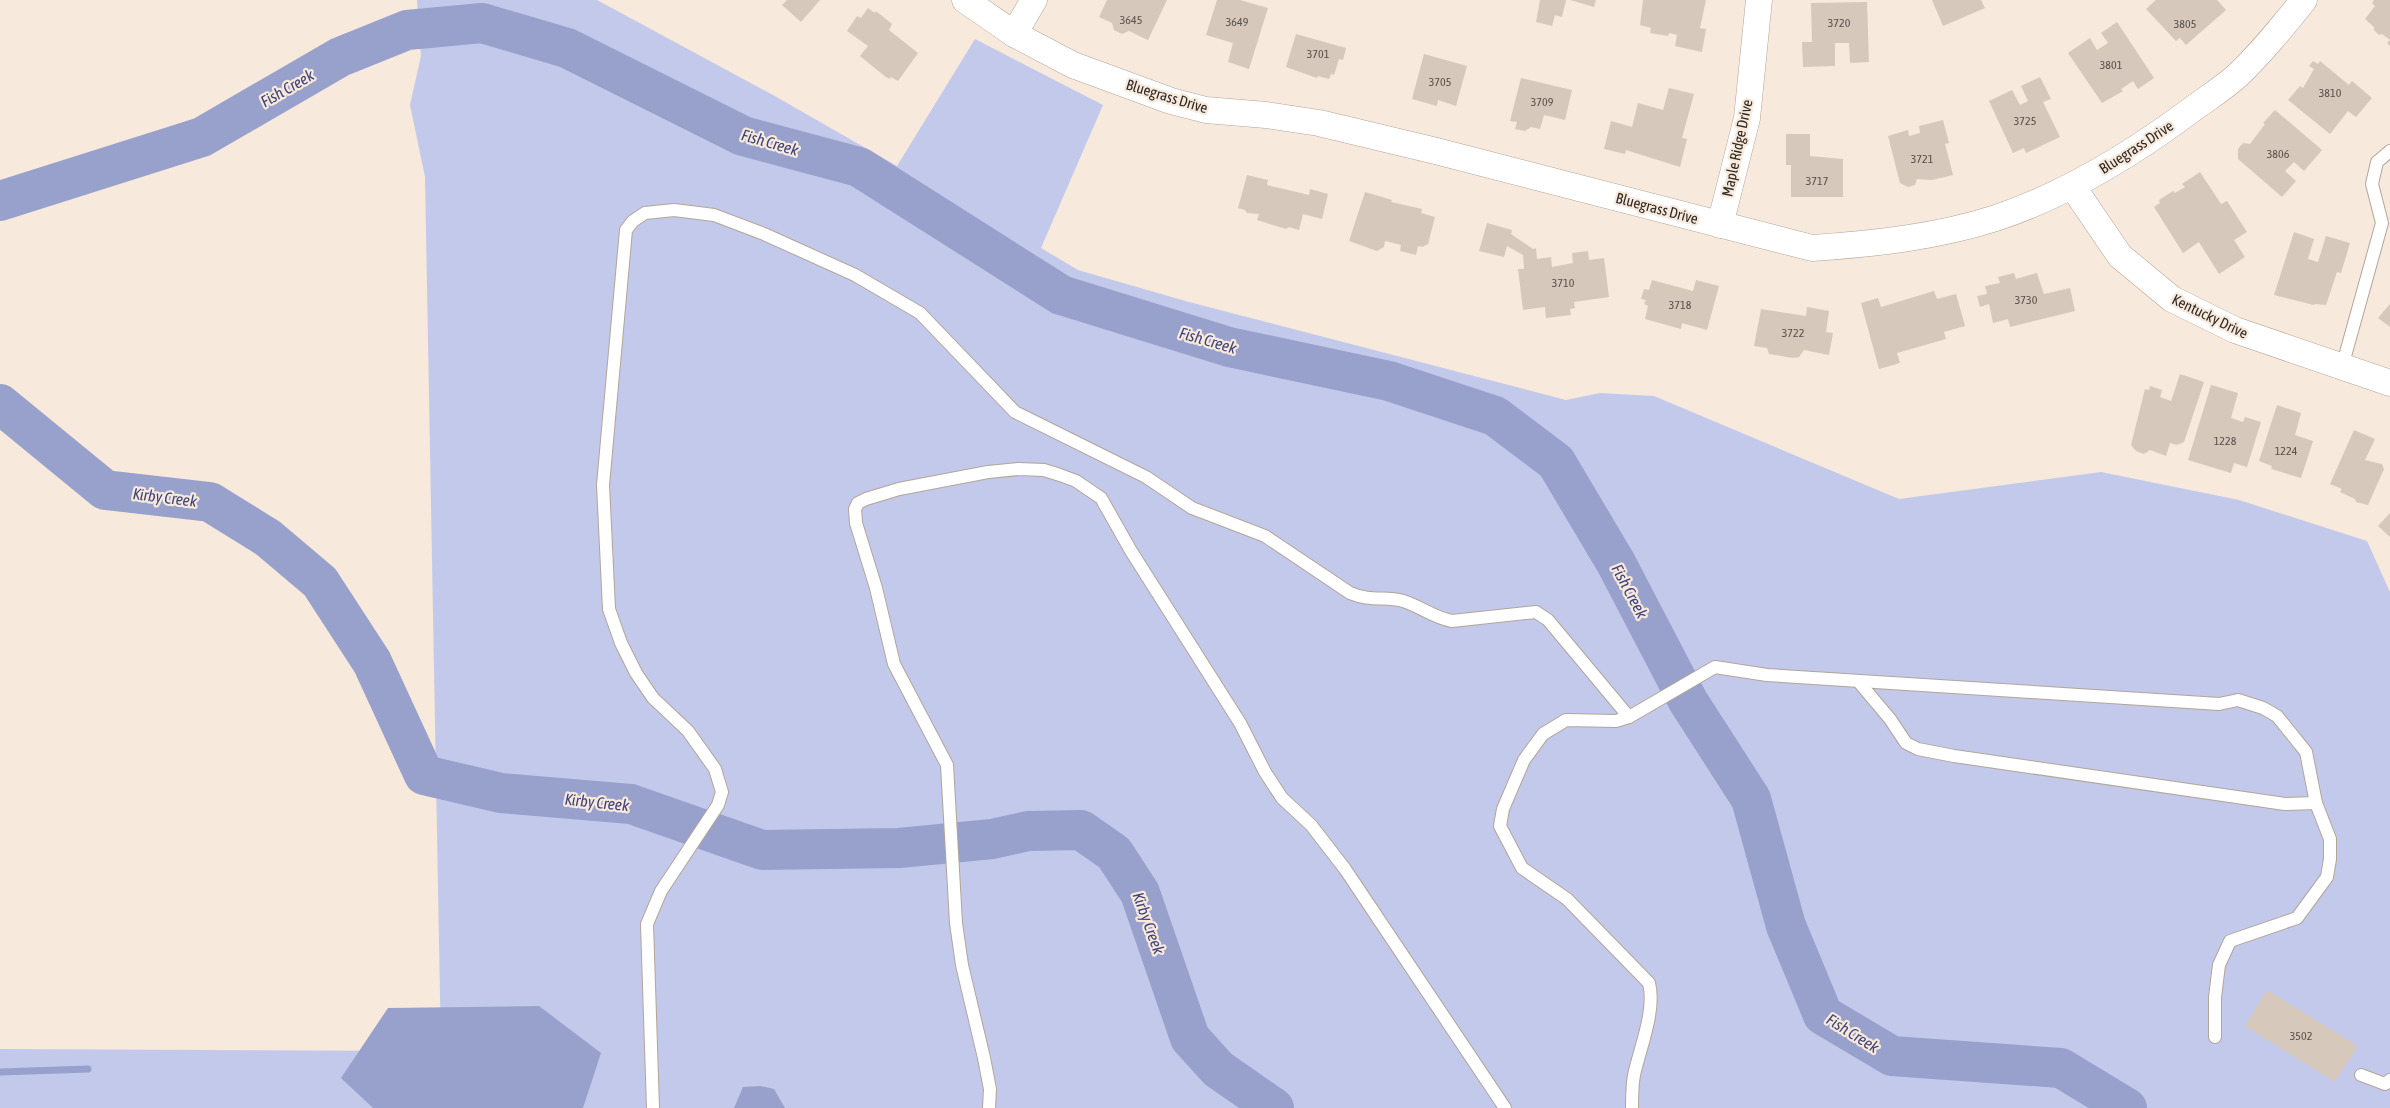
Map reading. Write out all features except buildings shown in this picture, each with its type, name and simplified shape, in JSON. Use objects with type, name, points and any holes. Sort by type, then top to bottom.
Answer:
[{"type":"street","name":"Bluegrass Drive","points":[[964,0],[1014,34],[1073,65],[1171,101],[1206,110],[1266,115],[1319,123],[1436,150],[1812,248],[1867,244],[1944,231],[1996,218],[2073,187],[2152,140],[2236,77],[2275,36],[2304,0]]},
{"type":"street","points":[[1014,34],[1034,0]]},
{"type":"street","name":"Maple Ridge Drive","points":[[1720,225],[1747,118],[1759,0]]},
{"type":"street","name":"Kentucky Drive","points":[[2073,187],[2120,256],[2172,299],[2235,330],[2390,383]]},
{"type":"lane","points":[[2342,367],[2382,224],[2372,184],[2377,162],[2390,151]]},
{"type":"lane","points":[[653,1108],[647,924],[661,891],[718,805],[722,792],[715,769],[688,731],[653,698],[636,673],[621,643],[609,609],[603,485],[626,230],[633,221],[645,213],[674,210],[714,215],[764,234],[855,275],[920,313],[1015,412],[1146,477],[1192,508],[1265,536],[1350,593],[1365,599],[1402,601],[1441,619],[1452,621],[1536,612],[1548,620],[1635,715]]},
{"type":"lane","points":[[989,1108],[990,1089],[962,964],[956,923],[947,765],[894,664],[876,588],[856,523],[855,509],[858,503],[866,499],[899,489],[988,472],[1019,469],[1044,470],[1060,475],[1076,481],[1101,498],[1131,551],[1240,723],[1282,798],[1311,825],[1345,869],[1505,1108]]},
{"type":"lane","points":[[1632,1108],[1634,1078],[1650,1011],[1652,993],[1649,983],[1567,899],[1522,868],[1500,826],[1503,809],[1524,760],[1543,734],[1566,720],[1617,722],[1635,715],[1715,668],[1767,675],[2219,704],[2238,700],[2263,708],[2277,716],[2306,752],[2316,803],[2330,839],[2327,876],[2296,918],[2230,941],[2218,965],[2214,996],[2215,1037]]},
{"type":"lane","points":[[1858,681],[1890,719],[1906,743],[1918,749],[1965,758],[2285,804],[2316,803]]},
{"type":"lane","points":[[2361,1075],[2385,1084],[2390,1080]]},
{"type":"shaded area","points":[[417,0],[597,0],[773,95],[897,166],[975,39],[1103,105],[1041,248],[1078,270],[1189,302],[1566,400],[1600,393],[1654,396],[1899,499],[2101,472],[2239,500],[2367,541],[2390,592],[2390,1108],[0,1108],[0,1049],[441,1051],[425,177],[410,105],[421,56]]},
{"type":"shaded area","points":[[539,1006],[601,1053],[583,1108],[373,1108],[341,1078],[388,1008]]},
{"type":"shaded area","points":[[761,1086],[774,1089],[785,1108],[734,1108],[743,1087]]},
{"type":"waterway","name":"Fish Creek","points":[[0,201],[202,137],[340,57],[407,30],[482,23],[567,48],[743,136],[859,167],[1061,295],[1229,347],[1389,381],[1495,416],[1556,462],[1616,563],[1688,701],[1751,799],[1786,926],[1823,1015],[1892,1056],[2061,1068],[2127,1108]]},
{"type":"waterway","name":"Kirby Creek","points":[[0,404],[105,490],[210,502],[268,538],[320,582],[372,662],[424,775],[501,793],[631,804],[762,850],[899,848],[992,839],[1028,831],[1081,830],[1114,853],[1140,893],[1190,1038],[1218,1069],[1274,1108]]},
{"type":"waterway","points":[[0,1072],[88,1069]]}]
